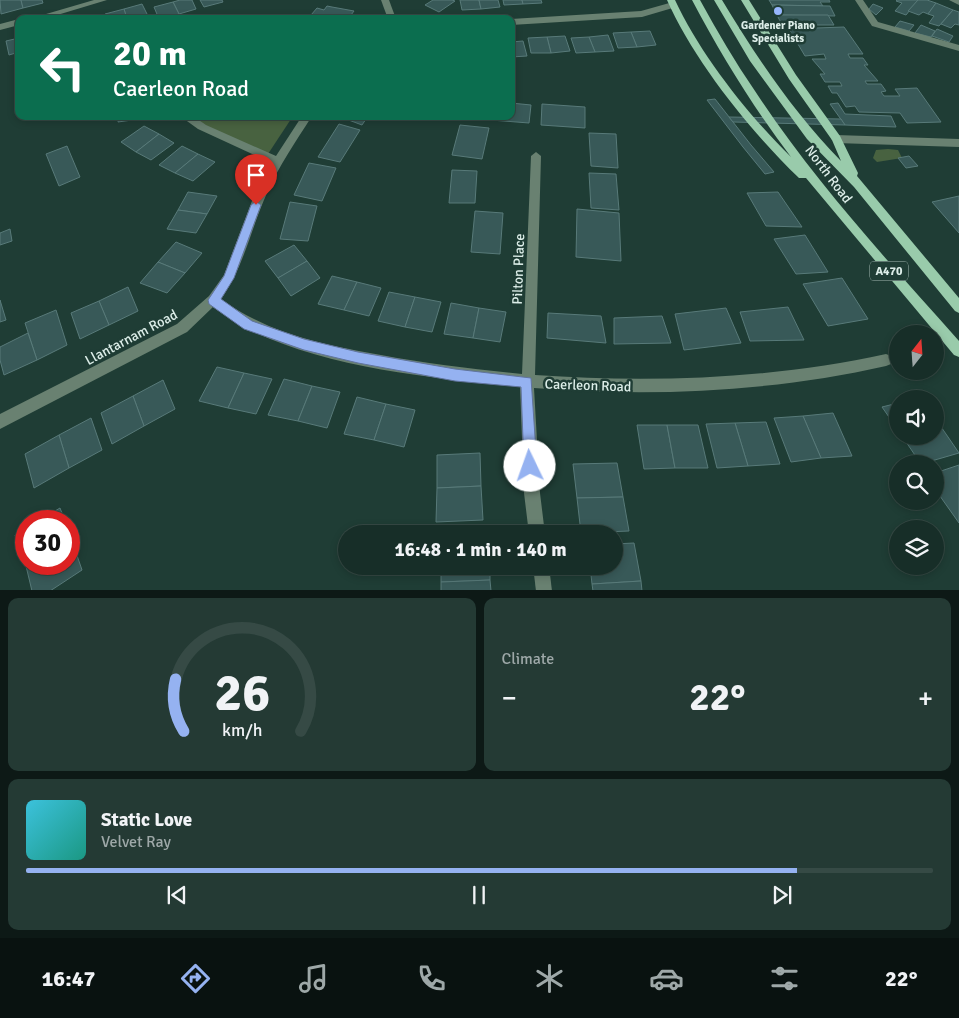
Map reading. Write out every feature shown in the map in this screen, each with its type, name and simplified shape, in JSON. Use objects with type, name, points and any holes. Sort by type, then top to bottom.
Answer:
[{"type":"main road","name":"North Road","points":[[696,0],[722,47],[754,98],[820,190],[959,351]]},
{"type":"main road","name":"North Road","points":[[718,0],[749,53],[811,136],[858,184],[959,308]]},
{"type":"main road","points":[[745,0],[792,77],[836,139],[858,184]]},
{"type":"main road","points":[[672,3],[694,43],[740,106],[777,152],[820,190]]},
{"type":"street","points":[[48,15],[103,0]]},
{"type":"street","points":[[385,0],[391,15]]},
{"type":"street","points":[[860,0],[875,24],[959,48]]},
{"type":"street","points":[[953,0],[959,2]]},
{"type":"street","points":[[515,22],[650,12],[672,3]]},
{"type":"street","points":[[0,28],[15,23]]},
{"type":"street","points":[[191,120],[202,127],[278,161]]},
{"type":"street","name":"Llantarnam Road","points":[[0,422],[182,328],[214,300],[229,278],[256,205],[278,161],[304,120]]},
{"type":"street","points":[[836,139],[959,143]]},
{"type":"street","name":"Pilton Place","points":[[536,156],[530,366],[527,382],[532,493],[536,525]]},
{"type":"street","name":"Caerleon Road","points":[[214,300],[248,325],[304,344],[358,358],[455,375],[527,382],[616,387],[695,385],[854,368],[886,360]]},
{"type":"street","points":[[542,575],[544,590]]},
{"type":"green space","points":[[198,120],[290,120],[268,154],[204,125]]},
{"type":"green space","points":[[876,150],[898,150],[902,158],[877,162],[873,158]]},
{"type":"building","points":[[0,0],[21,0],[23,8],[1,14]]},
{"type":"building","points":[[21,0],[42,0],[43,3],[23,8]]},
{"type":"building","points":[[192,0],[196,9],[179,14],[173,2]]},
{"type":"building","points":[[200,0],[222,0],[223,2],[204,7]]},
{"type":"building","points":[[433,0],[455,1],[439,12],[425,5]]},
{"type":"building","points":[[460,0],[479,0],[481,9],[462,10]]},
{"type":"building","points":[[479,0],[498,0],[500,7],[481,9]]},
{"type":"building","points":[[503,0],[522,0],[523,4],[504,5]]},
{"type":"building","points":[[522,0],[541,0],[542,3],[523,4]]},
{"type":"building","points":[[769,0],[829,0],[830,2],[820,2],[823,6],[772,5]]},
{"type":"building","points":[[897,0],[918,0],[906,15],[895,11],[902,3]]},
{"type":"building","points":[[918,0],[936,3],[928,14],[923,12],[919,15],[908,11]]},
{"type":"building","points":[[173,2],[179,14],[157,15],[154,7]]},
{"type":"building","points":[[936,3],[953,10],[939,26],[929,23],[934,16],[928,14]]},
{"type":"building","points":[[142,4],[148,15],[126,15],[124,9]]},
{"type":"building","points":[[873,4],[883,8],[876,15],[869,9]]},
{"type":"building","points":[[772,5],[830,6],[835,16],[777,15]]},
{"type":"building","points":[[327,6],[354,11],[351,15],[311,15],[317,8],[324,10]]},
{"type":"building","points":[[124,9],[126,15],[105,15]]},
{"type":"building","points":[[953,10],[959,12],[959,25],[955,24],[951,28],[941,24]]},
{"type":"building","points":[[777,15],[828,15],[834,25],[782,25]]},
{"type":"building","points":[[900,21],[914,25],[909,31],[895,27]]},
{"type":"building","points":[[921,25],[935,31],[931,37],[915,33]]},
{"type":"building","points":[[844,27],[863,54],[848,54],[850,58],[863,58],[868,65],[864,65],[878,81],[865,81],[867,84],[881,84],[886,91],[881,92],[884,96],[900,96],[895,89],[917,88],[941,122],[907,123],[900,113],[859,112],[855,106],[846,107],[837,93],[832,93],[828,86],[842,86],[840,82],[825,82],[820,74],[825,74],[812,59],[826,59],[824,54],[805,56],[789,29]]},
{"type":"building","points":[[937,29],[953,36],[949,42],[932,36]]},
{"type":"building","points":[[650,31],[656,45],[637,47],[631,32]]},
{"type":"building","points":[[631,32],[637,47],[618,48],[613,33]]},
{"type":"building","points":[[608,35],[614,51],[595,52],[589,37]]},
{"type":"building","points":[[565,36],[570,51],[551,53],[547,37]]},
{"type":"building","points":[[547,37],[551,53],[531,53],[528,38]]},
{"type":"building","points":[[589,37],[595,52],[576,53],[571,38]]},
{"type":"building","points":[[15,39],[15,53],[9,55],[6,41]]},
{"type":"building","points":[[523,41],[527,56],[515,57],[515,42]]},
{"type":"building","points":[[715,99],[774,172],[765,174],[743,147],[707,100]]},
{"type":"building","points":[[515,103],[531,105],[529,123],[491,120],[515,120]]},
{"type":"building","points":[[838,103],[845,114],[891,116],[896,127],[845,125],[830,104]]},
{"type":"building","points":[[542,104],[585,107],[585,128],[541,125]]},
{"type":"building","points":[[729,117],[841,119],[845,125],[733,122]]},
{"type":"building","points":[[349,120],[365,120],[362,125]]},
{"type":"building","points":[[339,124],[360,130],[340,162],[318,157]]},
{"type":"building","points":[[460,125],[489,128],[482,159],[452,155]]},
{"type":"building","points":[[144,126],[159,134],[136,152],[121,142]]},
{"type":"building","points":[[589,133],[616,134],[618,168],[591,166]]},
{"type":"building","points":[[159,134],[174,143],[151,160],[136,152]]},
{"type":"building","points":[[67,146],[80,177],[59,186],[46,154]]},
{"type":"building","points":[[182,146],[198,154],[175,173],[159,165]]},
{"type":"building","points":[[198,154],[215,162],[193,181],[175,173]]},
{"type":"building","points":[[909,156],[918,166],[906,168],[898,158]]},
{"type":"building","points":[[309,163],[336,168],[322,201],[294,195]]},
{"type":"building","points":[[452,170],[477,171],[475,203],[449,203]]},
{"type":"building","points":[[589,173],[616,174],[619,210],[591,208]]},
{"type":"building","points":[[188,192],[217,196],[207,214],[178,210]]},
{"type":"building","points":[[778,192],[802,227],[766,226],[747,193]]},
{"type":"building","points":[[959,196],[959,233],[932,202]]},
{"type":"building","points":[[290,202],[317,206],[308,241],[280,239]]},
{"type":"building","points":[[577,209],[619,213],[621,261],[576,257]]},
{"type":"building","points":[[178,210],[207,214],[196,233],[167,229]]},
{"type":"building","points":[[475,211],[503,213],[500,254],[471,252]]},
{"type":"building","points":[[10,229],[12,241],[0,245],[0,233]]},
{"type":"building","points":[[805,235],[828,272],[796,274],[774,239]]},
{"type":"building","points":[[176,242],[202,253],[185,273],[158,262]]},
{"type":"building","points":[[294,245],[307,261],[278,278],[265,261]]},
{"type":"building","points":[[307,261],[320,278],[291,296],[278,278]]},
{"type":"building","points":[[158,262],[185,273],[167,293],[140,283]]},
{"type":"building","points":[[332,276],[357,282],[344,310],[318,304]]},
{"type":"building","points":[[842,278],[868,319],[828,326],[803,284]]},
{"type":"building","points":[[357,282],[381,288],[369,316],[344,310]]},
{"type":"building","points":[[128,287],[138,311],[109,325],[99,301]]},
{"type":"building","points":[[389,292],[415,297],[405,327],[378,321]]},
{"type":"building","points":[[415,297],[441,302],[432,332],[405,327]]},
{"type":"building","points":[[0,300],[6,320],[0,322]]},
{"type":"building","points":[[99,301],[109,325],[80,339],[71,313]]},
{"type":"building","points":[[451,303],[479,308],[473,338],[444,334]]},
{"type":"building","points":[[788,307],[804,340],[750,341],[740,312]]},
{"type":"building","points":[[479,308],[506,312],[500,342],[473,338]]},
{"type":"building","points":[[726,308],[741,343],[684,350],[675,314]]},
{"type":"building","points":[[56,310],[67,345],[37,360],[25,323]]},
{"type":"building","points":[[548,313],[601,316],[606,343],[547,338]]},
{"type":"building","points":[[662,316],[671,343],[614,344],[614,318]]},
{"type":"building","points":[[28,333],[37,360],[4,375],[0,360],[0,347]]},
{"type":"building","points":[[217,367],[244,373],[228,408],[199,401]]},
{"type":"building","points":[[244,373],[272,379],[256,414],[228,408]]},
{"type":"building","points":[[284,379],[312,386],[298,421],[268,415]]},
{"type":"building","points":[[163,380],[175,409],[144,426],[133,396]]},
{"type":"building","points":[[312,386],[340,392],[327,428],[298,421]]},
{"type":"building","points":[[133,396],[144,426],[112,444],[101,413]]},
{"type":"building","points":[[357,397],[386,404],[374,440],[344,434]]},
{"type":"building","points":[[386,404],[415,410],[404,447],[374,440]]},
{"type":"building","points":[[889,405],[889,417],[882,407]]},
{"type":"building","points":[[833,413],[852,456],[821,458],[803,416]]},
{"type":"building","points":[[803,416],[821,458],[791,462],[774,418]]},
{"type":"building","points":[[91,418],[102,450],[69,468],[59,435]]},
{"type":"building","points":[[766,422],[780,464],[748,466],[735,423]]},
{"type":"building","points":[[735,423],[748,466],[717,468],[706,424]]},
{"type":"building","points":[[637,425],[667,425],[675,468],[644,469]]},
{"type":"building","points":[[667,425],[698,425],[708,468],[675,468]]},
{"type":"building","points":[[944,431],[959,453],[944,457],[944,455],[915,455],[908,445],[944,445]]},
{"type":"building","points":[[59,435],[69,468],[34,488],[25,454]]},
{"type":"building","points":[[480,453],[481,486],[437,488],[437,455]]},
{"type":"building","points":[[617,463],[623,497],[577,498],[573,464]]},
{"type":"building","points":[[959,465],[959,523],[944,502],[944,470]]},
{"type":"building","points":[[481,486],[483,520],[436,522],[437,488]]},
{"type":"building","points":[[623,497],[629,531],[623,531],[623,525],[580,525],[577,498]]},
{"type":"building","points":[[634,543],[641,581],[592,584],[591,575],[623,575],[623,544]]},
{"type":"building","points":[[28,575],[74,575],[52,590],[32,590]]},
{"type":"building","points":[[441,575],[490,575],[490,580],[441,582]]},
{"type":"building","points":[[490,580],[491,590],[441,590],[441,582]]},
{"type":"building","points":[[641,581],[642,590],[593,590],[592,584]]},
{"type":"place","name":"Gardener Piano Specialists","points":[[778,11]]},
{"type":"route","points":[[256,205],[229,278],[214,300],[229,313],[248,325],[304,344],[358,358],[455,375],[527,382],[530,466]]}]
